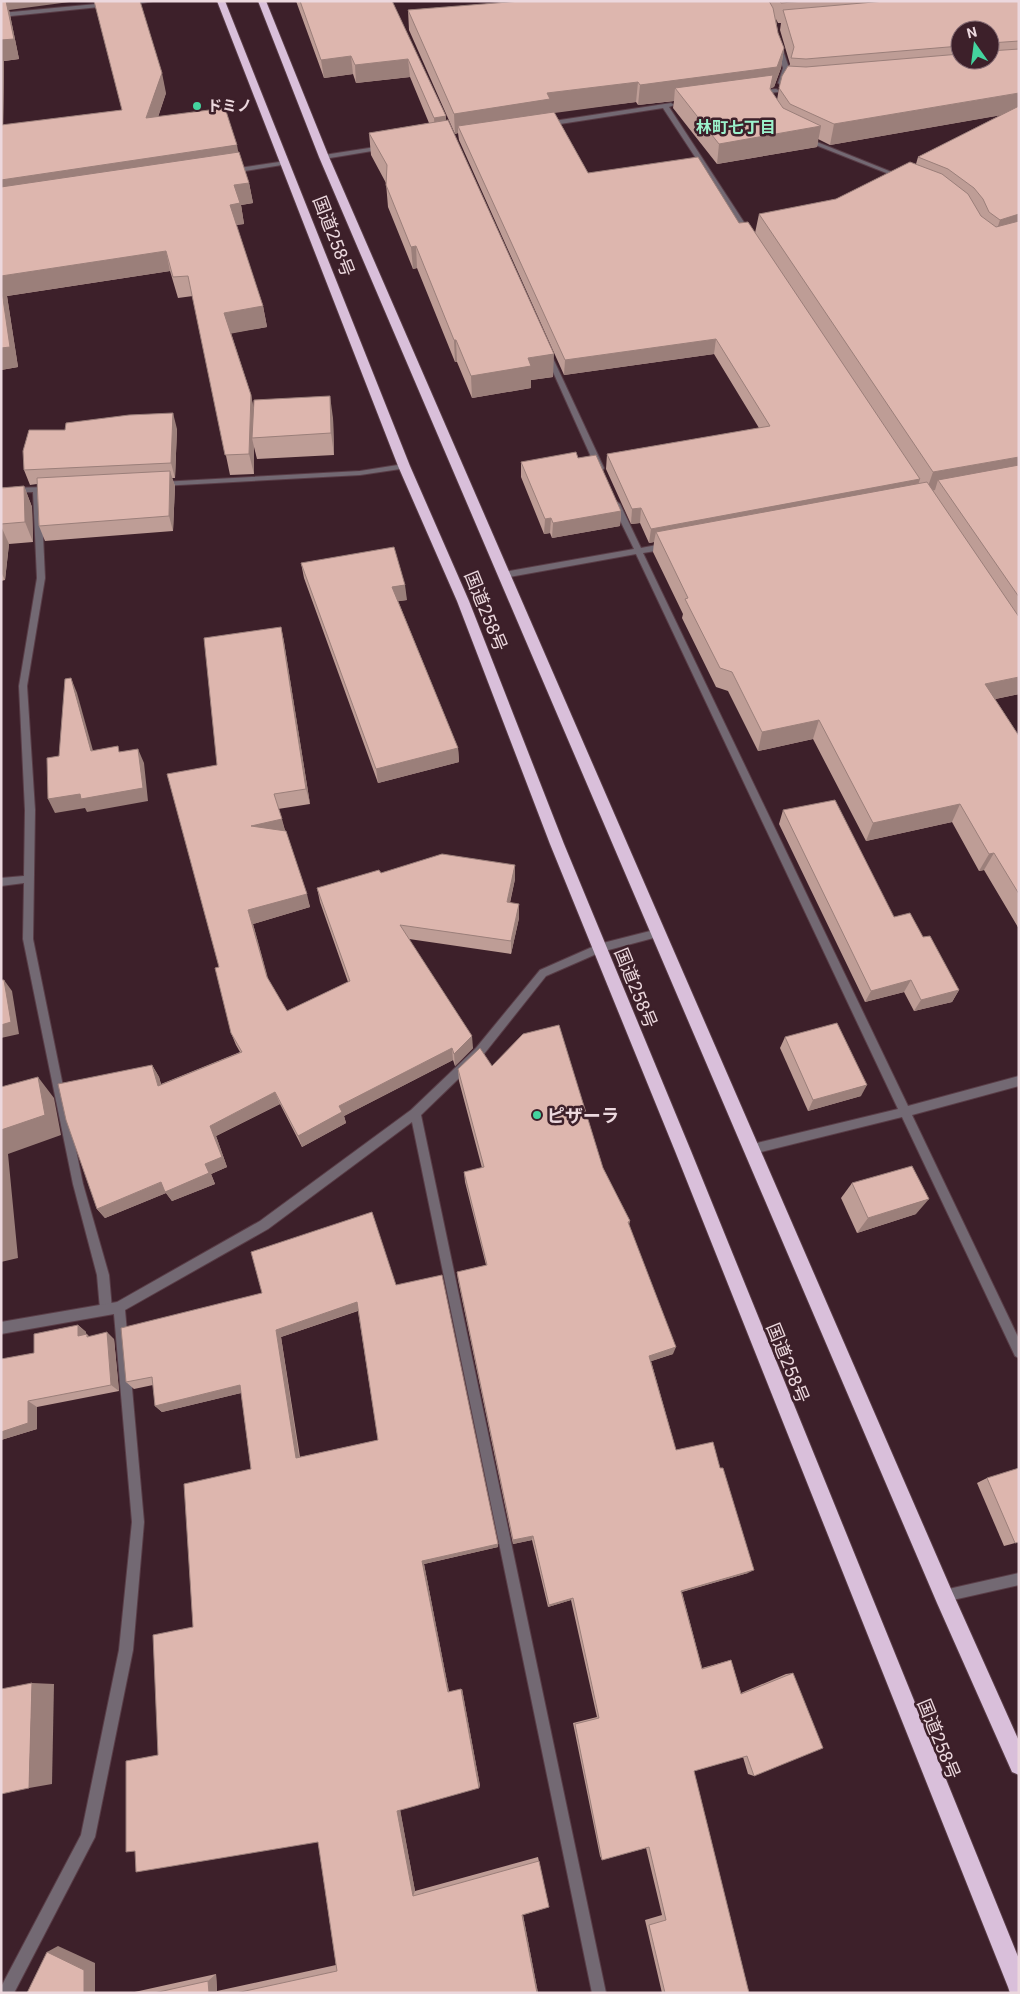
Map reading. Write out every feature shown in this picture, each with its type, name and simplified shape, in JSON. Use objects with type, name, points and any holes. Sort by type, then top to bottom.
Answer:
[{"type":"highway","name":"国道258号","points":[[221,1],[404,466],[463,601],[557,844],[1019,1986]]},
{"type":"highway","name":"国道258号","points":[[262,1],[324,157],[944,1596],[1019,1765]]},
{"type":"street","points":[[123,4],[151,1]]},
{"type":"street","points":[[1,15],[114,5]]},
{"type":"street","points":[[773,102],[776,91],[786,82],[786,68],[778,44]]},
{"type":"street","points":[[749,92],[776,91]]},
{"type":"street","points":[[538,125],[674,105]]},
{"type":"street","points":[[665,106],[752,239]]},
{"type":"street","points":[[798,136],[904,178]]},
{"type":"street","points":[[324,157],[385,148]]},
{"type":"street","points":[[224,172],[286,163]]},
{"type":"street","points":[[544,345],[605,480]]},
{"type":"street","points":[[155,484],[360,474],[404,466]]},
{"type":"street","points":[[1,491],[57,489]]},
{"type":"street","points":[[6,1993],[88,1837],[126,1650],[138,1522],[113,1308],[78,1184],[28,939],[30,810],[23,686],[41,578],[37,490]]},
{"type":"street","points":[[613,498],[637,552],[1019,1352]]},
{"type":"street","points":[[504,575],[677,544]]},
{"type":"street","points":[[1,882],[29,880]]},
{"type":"street","points":[[1,1328],[113,1308],[264,1225],[415,1113],[480,1051],[543,973],[599,948],[658,933]]},
{"type":"street","points":[[753,1149],[904,1112],[1019,1081]]},
{"type":"street","points":[[415,1113],[599,1993]]},
{"type":"street","points":[[944,1596],[1019,1578]]},
{"type":"building","points":[[1,1],[6,1],[14,39],[1,40]]},
{"type":"building","points":[[94,1],[140,1],[162,73],[146,118],[225,108],[237,145],[1,180],[1,125],[122,110]]},
{"type":"building","points":[[300,1],[392,1],[446,116],[434,118],[408,59],[355,65],[351,56],[321,60]]},
{"type":"building","points":[[521,1],[769,1],[773,8],[778,33],[784,48],[777,67],[640,85],[638,82],[547,93],[550,99],[454,114],[408,10]]},
{"type":"building","points":[[780,1],[804,1],[781,3]]},
{"type":"building","points":[[885,1],[1019,1],[1019,41],[1000,42],[1000,20],[950,20],[950,47],[806,59],[791,58],[794,47],[783,10]]},
{"type":"building","points":[[1019,49],[1019,93],[834,124],[790,104],[779,88],[782,76],[788,66],[806,67],[950,55],[950,70],[1000,70],[1000,50]]},
{"type":"building","points":[[773,75],[770,89],[783,108],[821,126],[719,144],[675,88]]},
{"type":"building","points":[[1019,106],[1019,214],[1000,220],[989,212],[983,199],[974,188],[948,169],[918,157]]},
{"type":"building","points":[[554,112],[588,173],[698,157],[739,223],[748,222],[920,479],[651,529],[641,508],[632,509],[607,454],[770,426],[716,339],[565,360],[458,126]]},
{"type":"building","points":[[448,120],[554,354],[528,358],[531,366],[471,376],[456,340],[454,340],[416,246],[411,247],[386,185],[387,165],[369,133]]},
{"type":"building","points":[[239,152],[249,183],[234,185],[240,203],[230,205],[263,306],[224,313],[251,395],[249,454],[225,455],[188,276],[173,277],[166,251],[1,276],[1,187]]},
{"type":"building","points":[[910,162],[942,174],[968,194],[981,216],[996,227],[1019,221],[1019,457],[933,472],[759,214],[836,199]]},
{"type":"building","points":[[1,285],[10,347],[1,348]]},
{"type":"building","points":[[330,396],[331,433],[252,438],[254,400]]},
{"type":"building","points":[[173,413],[171,463],[24,470],[23,451],[29,430],[65,430],[66,423],[129,415]]},
{"type":"building","points":[[576,452],[578,458],[596,455],[621,511],[553,523],[551,518],[545,519],[521,462]]},
{"type":"building","points":[[1019,465],[1019,597],[938,480]]},
{"type":"building","points":[[170,471],[169,516],[39,526],[37,478]]},
{"type":"building","points":[[927,482],[1019,617],[1019,677],[985,684],[1019,736],[1019,894],[994,853],[989,854],[960,804],[873,823],[819,720],[762,732],[732,672],[720,668],[685,599],[688,598],[656,532]]},
{"type":"building","points":[[24,486],[25,522],[1,524],[1,488]]},
{"type":"building","points":[[394,547],[405,585],[392,587],[458,748],[376,769],[301,563]]},
{"type":"building","points":[[281,627],[306,789],[274,794],[282,819],[251,826],[286,831],[307,894],[248,910],[267,977],[287,1011],[350,981],[317,888],[379,870],[381,873],[442,854],[515,865],[507,902],[519,904],[511,941],[400,925],[472,1036],[454,1054],[452,1048],[339,1106],[342,1112],[298,1136],[275,1092],[210,1126],[222,1157],[205,1164],[209,1173],[165,1192],[161,1182],[97,1209],[66,1120],[58,1084],[152,1065],[158,1086],[242,1052],[231,1033],[215,968],[219,967],[167,774],[217,765],[204,638]]},
{"type":"building","points":[[71,678],[91,751],[118,746],[119,752],[138,749],[143,788],[81,799],[80,794],[48,799],[47,758],[59,756],[65,679]]},
{"type":"building","points":[[835,800],[894,917],[910,913],[923,937],[930,936],[959,990],[921,1000],[911,980],[871,991],[783,810]]},
{"type":"building","points":[[1,980],[4,980],[11,1022],[1,1025]]},
{"type":"building","points":[[837,1023],[867,1085],[813,1100],[785,1037]]},
{"type":"building","points":[[559,1025],[603,1168],[630,1221],[628,1222],[676,1347],[649,1356],[676,1450],[713,1442],[720,1468],[723,1468],[754,1570],[681,1591],[702,1669],[731,1660],[741,1694],[793,1673],[823,1748],[754,1776],[747,1756],[694,1771],[749,1993],[665,1993],[649,1925],[666,1920],[649,1847],[602,1860],[575,1724],[599,1718],[573,1598],[549,1605],[533,1536],[513,1540],[457,1272],[487,1265],[464,1172],[484,1167],[458,1069],[480,1048],[492,1066],[523,1034]]},
{"type":"building","points":[[38,1077],[45,1115],[1,1130],[1,1087]]},
{"type":"building","points":[[912,1166],[929,1199],[868,1218],[852,1183]]},
{"type":"building","points":[[372,1212],[396,1285],[442,1275],[498,1544],[422,1561],[448,1692],[461,1689],[479,1788],[397,1811],[413,1896],[539,1861],[549,1907],[522,1915],[537,1993],[236,1993],[337,1971],[318,1842],[136,1872],[135,1851],[126,1852],[126,1761],[158,1755],[153,1635],[193,1627],[184,1484],[251,1469],[240,1385],[155,1406],[152,1377],[126,1382],[121,1328],[262,1293],[251,1252]],"holes":[[[357,1302],[378,1440],[296,1458],[276,1330]]]},
{"type":"building","points":[[78,1325],[78,1336],[87,1334],[87,1337],[107,1332],[111,1385],[28,1401],[28,1423],[1,1432],[1,1359],[34,1353],[34,1334]]},
{"type":"building","points":[[1019,1468],[1019,1542],[1015,1543],[987,1478]]},
{"type":"building","points":[[32,1683],[29,1788],[1,1794],[1,1689]]},
{"type":"building","points":[[47,1952],[84,1970],[84,1993],[27,1993]]},
{"type":"building","points":[[208,1981],[209,1993],[154,1993]]},
{"type":"place","name":"ドミノ","points":[[197,106]]},
{"type":"place","name":"ピザーラ","points":[[537,1115]]},
{"type":"district","name":"林町七丁目","points":[[736,127]]}]
